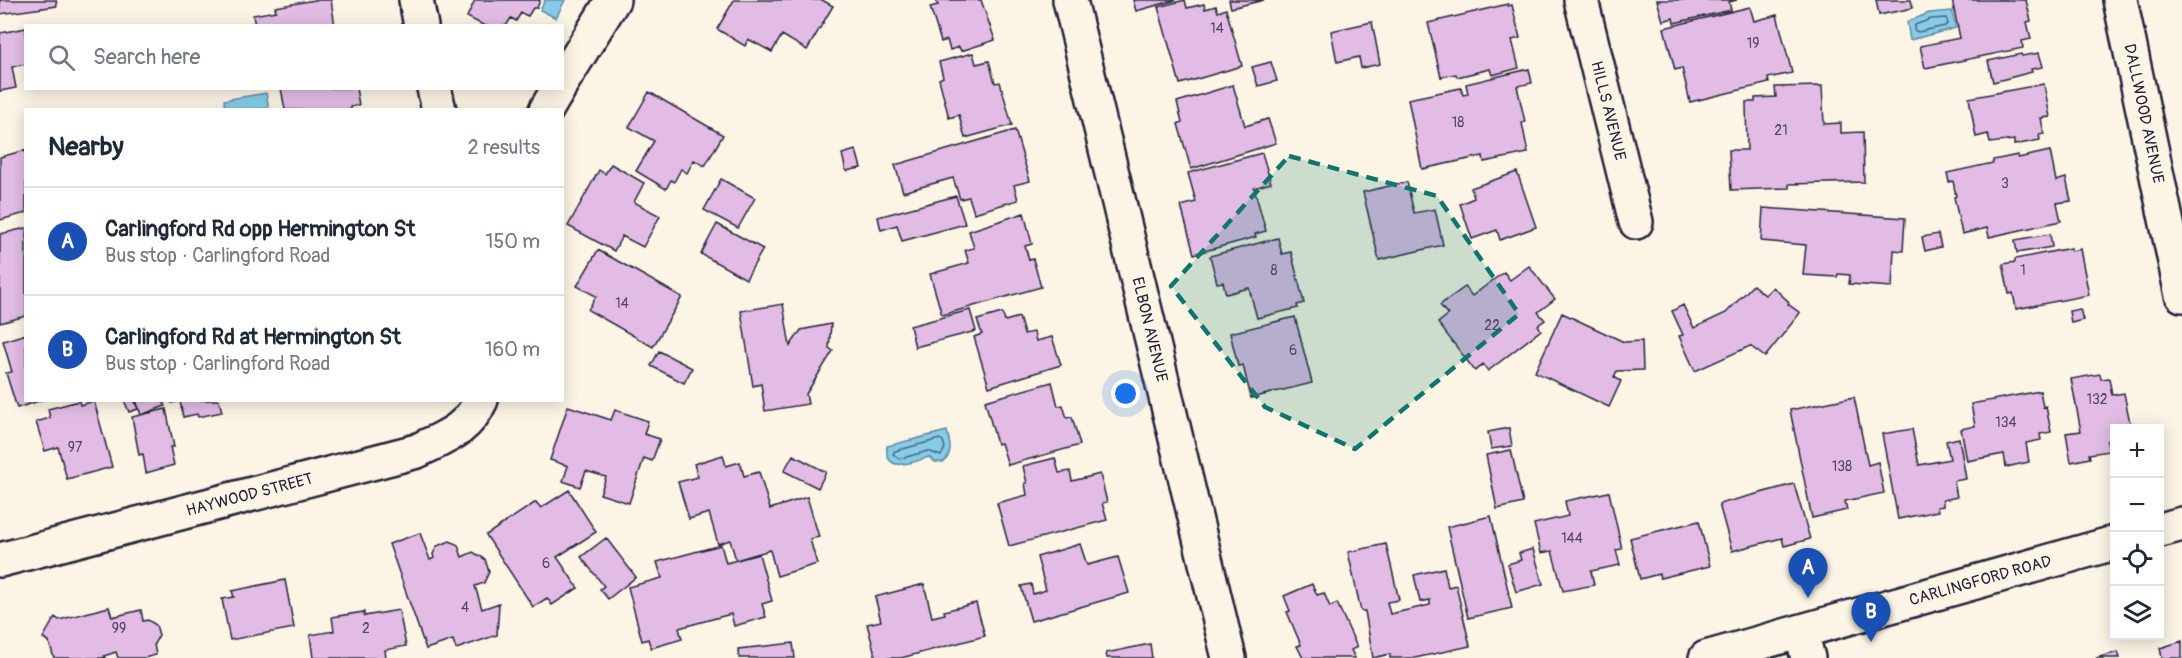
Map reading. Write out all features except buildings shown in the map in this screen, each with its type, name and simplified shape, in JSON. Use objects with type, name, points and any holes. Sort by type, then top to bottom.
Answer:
[{"type":"street","points":[[416,0],[421,24]]},
{"type":"street","points":[[564,79],[613,0]]},
{"type":"street","name":"ELBON AVENUE","points":[[1070,0],[1229,658]]},
{"type":"street","name":"HILLS AVENUE","points":[[1581,0],[1636,222]]},
{"type":"street","name":"DALLWOOD AVENUE","points":[[2120,0],[2182,295]]},
{"type":"street","points":[[434,90],[439,108]]},
{"type":"street","points":[[547,108],[558,90]]},
{"type":"street","name":"HAYWOOD STREET","points":[[0,560],[417,451],[453,434],[474,417],[481,402]]},
{"type":"street","points":[[2164,529],[2182,524]]},
{"type":"street","name":"CARLINGFORD ROAD","points":[[1706,658],[1804,645],[2110,545]]},
{"type":"highlighted area","points":[[1289,156],[1437,196],[1519,314],[1355,449],[1265,407],[1171,286]]},
{"type":"water","points":[[545,0],[565,0],[556,18],[540,10]]},
{"type":"water","points":[[1952,11],[1956,28],[1910,40],[1907,22],[1929,13]]},
{"type":"water","points":[[266,93],[269,108],[225,108],[224,100]]},
{"type":"water","points":[[947,431],[950,451],[944,462],[935,462],[929,457],[895,464],[887,455],[887,446]]},
{"type":"place","name":"Carlingford Rd opp Hermington St","points":[[1808,598]]},
{"type":"place","name":"Carlingford Rd at Hermington St","points":[[1871,642]]}]
